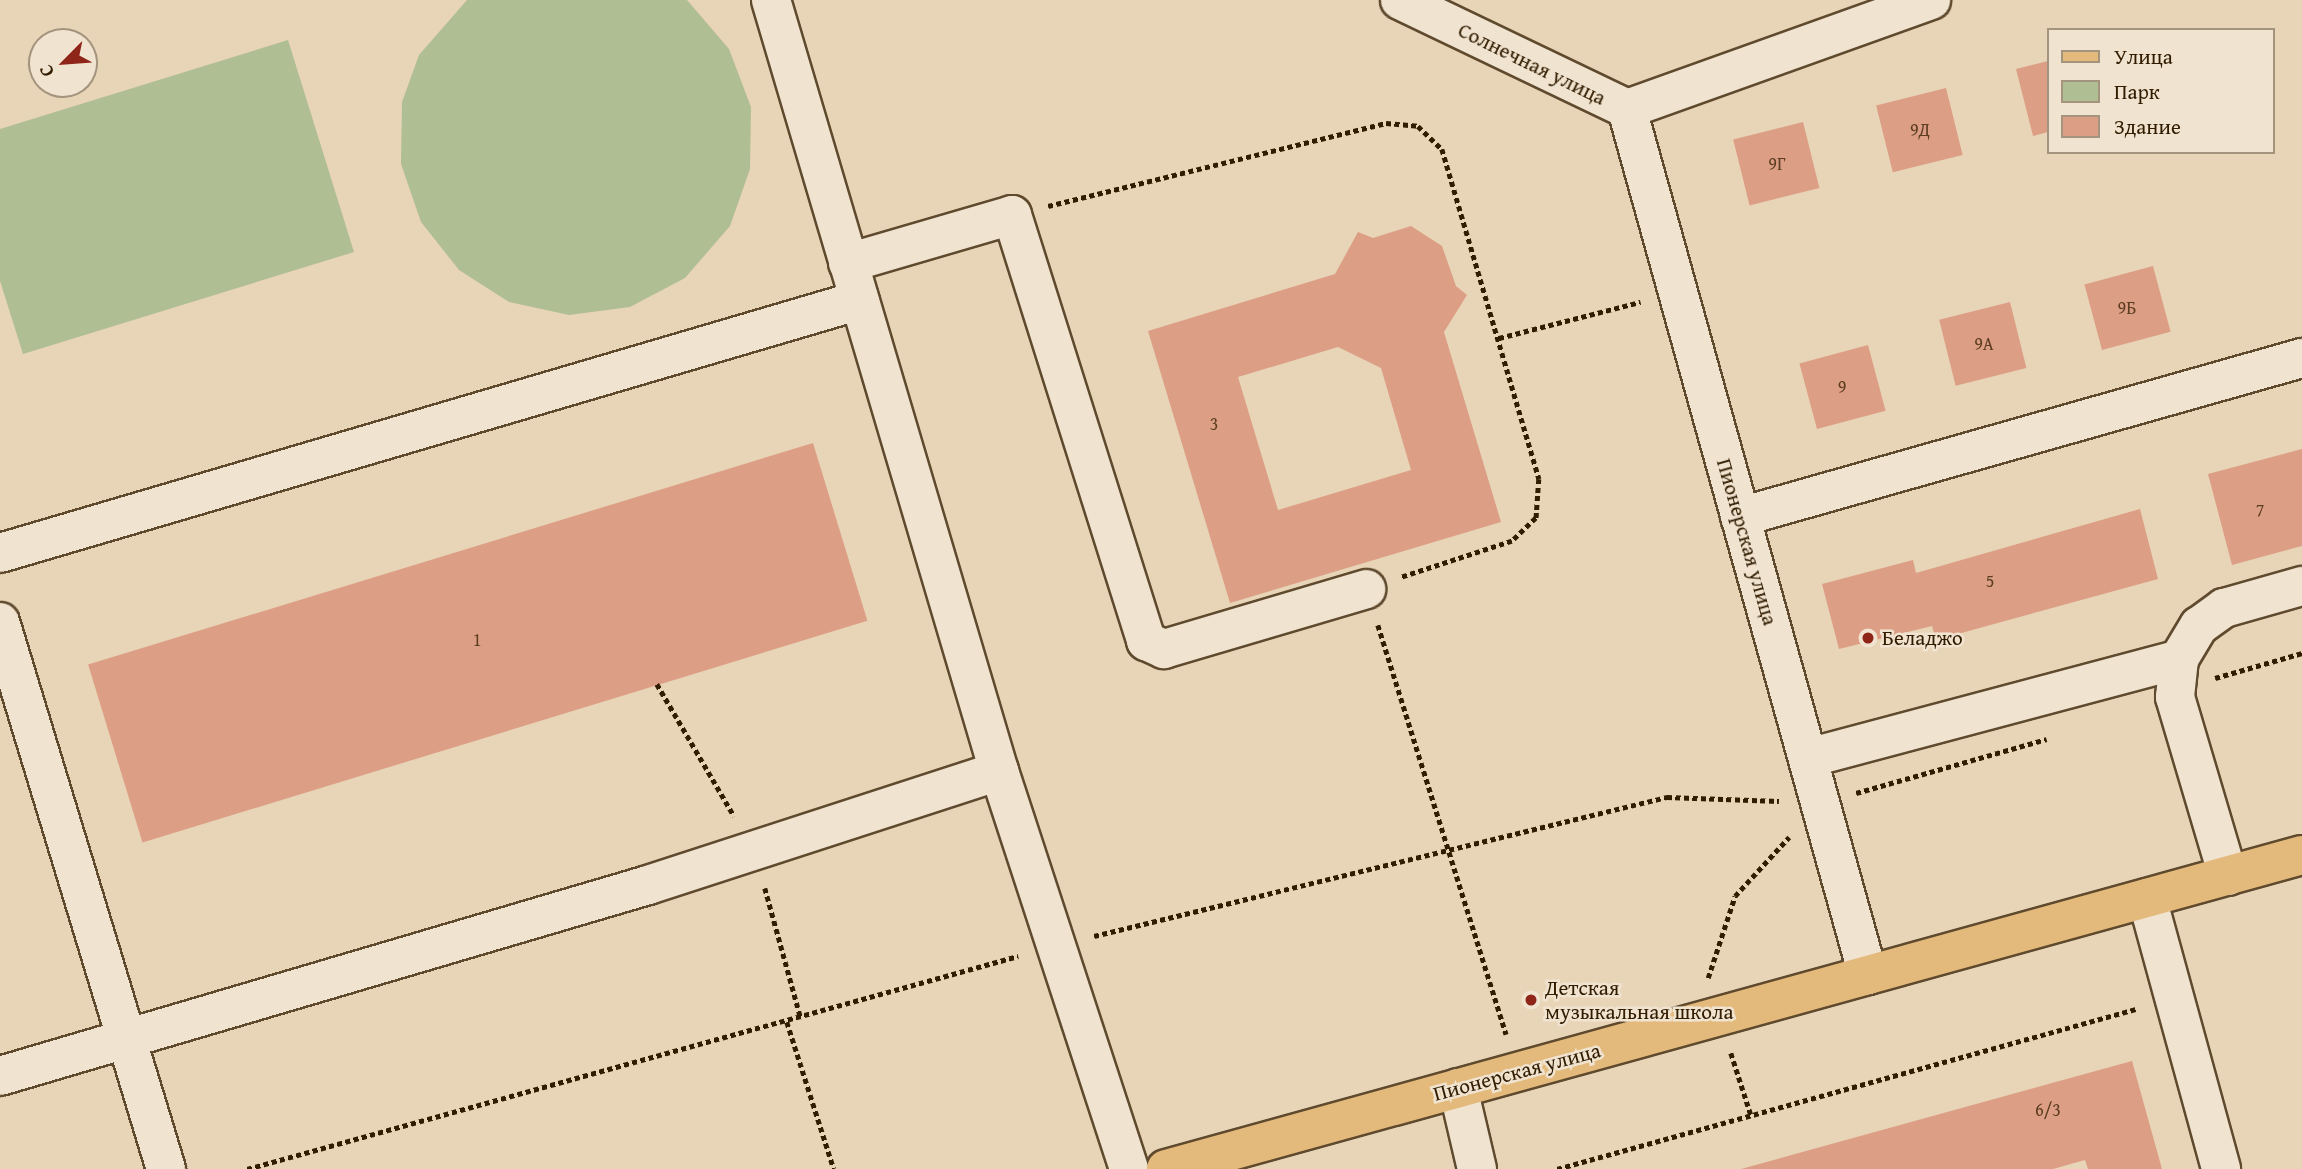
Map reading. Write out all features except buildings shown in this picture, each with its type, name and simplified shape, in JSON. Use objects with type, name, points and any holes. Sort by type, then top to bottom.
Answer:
[{"type":"main road","name":"Пионерская улица","points":[[1166,1169],[2302,855]]},
{"type":"street","points":[[771,0],[999,771],[1129,1169]]},
{"type":"street","name":"Солнечная улица","points":[[1400,0],[1627,109]]},
{"type":"street","points":[[1627,109],[1931,0]]},
{"type":"street","name":"Пионерская улица","points":[[1627,109],[1868,975]]},
{"type":"street","points":[[848,263],[1012,215],[1146,641],[1164,649],[1366,589]]},
{"type":"street","points":[[0,553],[860,300]]},
{"type":"street","points":[[1740,517],[2302,358]]},
{"type":"street","points":[[2228,876],[2175,697],[2179,660],[2199,626],[2224,608],[2302,586]]},
{"type":"street","points":[[0,622],[166,1169]]},
{"type":"street","points":[[1808,758],[2179,660]]},
{"type":"street","points":[[0,1076],[126,1036],[662,881],[999,771]]},
{"type":"street","points":[[2147,898],[2221,1169]]},
{"type":"street","points":[[1458,1088],[1477,1169]]},
{"type":"path","points":[[1012,215],[1387,122],[1419,125],[1442,149],[1539,479],[1536,518],[1512,541],[1366,589],[1517,1072]]},
{"type":"path","points":[[1499,338],[1678,292]]},
{"type":"path","points":[[247,1169],[788,1022],[1058,945],[1450,852],[1667,796],[1820,803],[1891,783]]},
{"type":"path","points":[[1751,1115],[1708,978],[1735,895],[1820,803]]},
{"type":"path","points":[[1557,1169],[2174,999]]},
{"type":"path","points":[[788,1022],[834,1169]]},
{"type":"green space","points":[[467,0],[687,0],[729,49],[751,107],[750,169],[730,226],[685,278],[630,307],[569,315],[509,302],[459,270],[421,222],[401,164],[402,102],[419,55]]},
{"type":"green space","points":[[288,40],[354,252],[23,354],[0,281],[0,129]]},
{"type":"place","name":"Беладжо","points":[[1868,638]]},
{"type":"place","name":"Детская музыкальная школа","points":[[1531,1000]]}]
